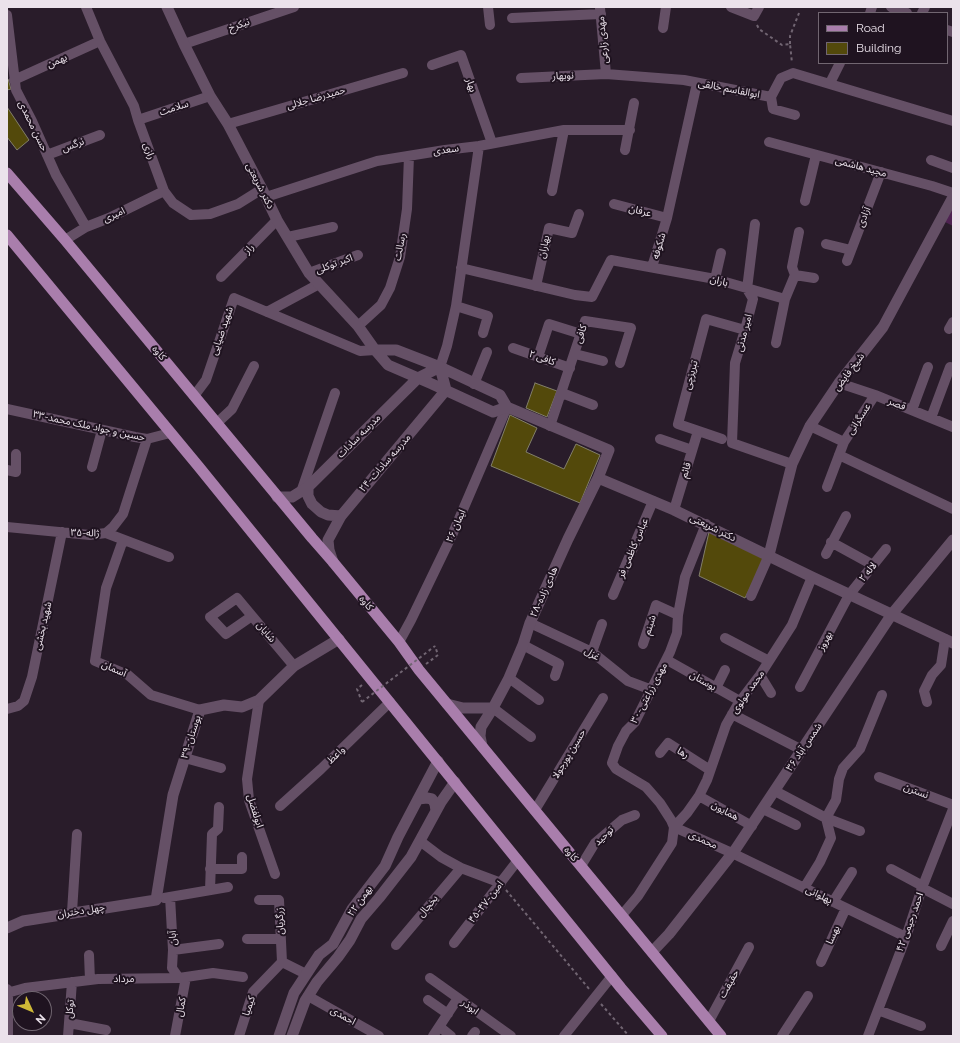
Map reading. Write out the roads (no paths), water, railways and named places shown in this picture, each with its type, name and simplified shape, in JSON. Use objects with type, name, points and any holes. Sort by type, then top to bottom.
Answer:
[{"type":"main road","name":"کاوه","points":[[7,173],[65,240],[277,497],[333,562],[399,642],[419,670],[721,1036]]},
{"type":"main road","points":[[7,235],[339,639],[662,1036]]},
{"type":"street","name":"رازی","points":[[86,7],[100,41],[134,106],[164,191],[174,203],[191,215],[210,214],[264,193]]},
{"type":"street","name":"دکتر شریعتی","points":[[167,7],[210,96],[228,124],[277,220],[309,273],[358,326],[388,365],[493,412],[507,407]]},
{"type":"street","name":"نیکرخ","points":[[184,44],[294,7]]},
{"type":"street","points":[[488,7],[490,25]]},
{"type":"street","points":[[663,28],[666,7]]},
{"type":"street","points":[[731,7],[756,12]]},
{"type":"street","points":[[891,7],[903,12]]},
{"type":"street","points":[[512,18],[600,10]]},
{"type":"street","name":"مهدی زارعی","points":[[600,10],[606,74]]},
{"type":"street","name":"حسن محمدی","points":[[7,15],[16,90],[32,121],[56,175],[86,227]]},
{"type":"street","name":"بهمن","points":[[14,80],[100,41]]},
{"type":"street","name":"بهار","points":[[432,65],[461,55],[492,143]]},
{"type":"street","points":[[840,64],[830,83],[953,121]]},
{"type":"street","name":"حمیدرضا جلالی","points":[[228,124],[404,72]]},
{"type":"street","name":"ابوالقاسم خالقی","points":[[606,74],[684,80],[771,97],[781,78],[793,72],[830,83]]},
{"type":"street","name":"نوبهار","points":[[521,78],[606,74]]},
{"type":"street","name":"شکوفه","points":[[461,268],[575,295],[592,297],[611,260],[652,267],[667,218],[696,83]]},
{"type":"street","name":"سلامت","points":[[138,120],[210,96]]},
{"type":"street","points":[[771,97],[773,109],[795,115]]},
{"type":"street","points":[[625,150],[634,103]]},
{"type":"street","points":[[552,191],[564,130]]},
{"type":"street","name":"سعدی","points":[[264,193],[377,161],[479,146],[564,130],[630,130]]},
{"type":"street","name":"نرگس","points":[[47,155],[100,135]]},
{"type":"street","name":"مجید هاشمی","points":[[769,142],[882,172],[953,193]]},
{"type":"street","points":[[446,390],[440,367],[447,346],[456,306],[479,146]]},
{"type":"street","points":[[805,201],[816,155]]},
{"type":"street","name":"رسالت","points":[[358,326],[380,305],[390,288],[400,257],[407,209],[409,156]]},
{"type":"street","points":[[931,160],[953,168]]},
{"type":"street","name":"آزادی","points":[[847,261],[882,172]]},
{"type":"street","name":"امیری","points":[[65,240],[86,227],[109,218],[164,191]]},
{"type":"street","name":"شیخ فایض","points":[[769,556],[792,464],[810,426],[839,383],[883,327],[953,197]]},
{"type":"street","name":"عرفان","points":[[614,204],[667,218]]},
{"type":"street","name":"بهاران","points":[[536,286],[548,228],[572,233],[579,214]]},
{"type":"street","name":"راز","points":[[221,277],[277,220]]},
{"type":"street","name":"امیر مدنی","points":[[727,441],[735,363],[746,330],[752,299],[747,289],[755,224]]},
{"type":"street","points":[[288,237],[333,227]]},
{"type":"street","points":[[776,343],[785,299],[795,275],[792,267],[799,232]]},
{"type":"street","points":[[826,244],[851,250]]},
{"type":"street","points":[[715,279],[720,253]]},
{"type":"street","name":"اکبر توکلی","points":[[309,273],[358,254]]},
{"type":"street","name":"باران","points":[[652,267],[715,279],[785,299]]},
{"type":"street","points":[[795,275],[814,278]]},
{"type":"street","points":[[268,312],[319,284]]},
{"type":"street","name":"شهید ضیایی","points":[[194,396],[206,380],[234,298],[360,351],[375,350]]},
{"type":"street","points":[[456,306],[488,316],[483,333]]},
{"type":"street","name":"تبریزچی","points":[[746,330],[706,319],[678,424],[792,464]]},
{"type":"street","name":"کافی","points":[[550,426],[585,320],[631,328],[620,363]]},
{"type":"street","points":[[538,357],[549,324],[581,334]]},
{"type":"street","name":"کافی ۲","points":[[513,348],[570,368]]},
{"type":"street","points":[[375,350],[396,350],[440,367],[500,395],[507,407],[609,450],[598,478]]},
{"type":"street","points":[[474,384],[487,352]]},
{"type":"street","points":[[574,354],[603,361]]},
{"type":"street","points":[[217,423],[232,409],[254,366]]},
{"type":"street","name":"مدرسه سادات","points":[[277,497],[292,497],[305,489],[418,378],[440,367]]},
{"type":"street","points":[[912,410],[928,367]]},
{"type":"street","points":[[931,418],[950,367]]},
{"type":"street","name":"قصر","points":[[839,383],[875,395],[953,427]]},
{"type":"street","name":"۲۴-مدرسه سادات","points":[[333,562],[329,550],[328,540],[340,516],[446,390]]},
{"type":"street","points":[[335,392],[305,489],[312,504],[321,512],[328,515],[340,516]]},
{"type":"street","points":[[562,393],[593,405]]},
{"type":"street","name":"عسگرانی","points":[[827,486],[844,442],[875,395]]},
{"type":"street","name":"۲۶ ایمان","points":[[399,642],[412,620],[453,533],[507,407]]},
{"type":"street","name":"۳۳-حسین و جواد ملک محمد","points":[[7,409],[148,439],[170,433]]},
{"type":"street","name":"عسگرانی","points":[[810,426],[844,442]]},
{"type":"street","points":[[92,468],[102,430]]},
{"type":"street","name":"قائم","points":[[674,510],[698,431]]},
{"type":"street","name":"۳۵-ژاله","points":[[7,527],[90,535],[106,533],[114,528],[123,514],[148,439]]},
{"type":"street","points":[[660,439],[692,450]]},
{"type":"street","points":[[7,470],[16,472],[16,454]]},
{"type":"street","points":[[839,455],[953,508]]},
{"type":"street","name":"دکتر شریعتی","points":[[598,478],[706,524],[812,578],[949,641]]},
{"type":"street","name":"۲۸-هادی زاده","points":[[482,746],[480,736],[481,727],[493,708],[524,645],[530,623],[568,539],[598,478]]},
{"type":"street","name":"عباس کاظمی فر","points":[[612,595],[653,502]]},
{"type":"street","points":[[826,554],[846,516]]},
{"type":"street","name":"۳۰-مهدی زراعتی","points":[[674,827],[660,803],[646,787],[616,769],[612,763],[618,746],[626,731],[635,722],[667,660],[677,633],[678,615],[685,577],[706,524]]},
{"type":"street","name":"شهید بخشی","points":[[7,709],[18,706],[24,701],[32,677],[62,532]]},
{"type":"street","points":[[106,533],[168,558]]},
{"type":"street","name":"آسمان","points":[[123,540],[106,588],[95,661],[128,674],[151,695],[200,710]]},
{"type":"street","points":[[832,542],[873,565]]},
{"type":"street","name":"شمس آباد ۳۶","points":[[652,952],[669,934],[752,826],[892,614],[952,544]]},
{"type":"street","name":"لاله ۲","points":[[850,595],[886,549]]},
{"type":"street","points":[[751,596],[769,556]]},
{"type":"street","name":"محمد مولوی","points":[[674,827],[687,813],[699,796],[726,725],[740,701],[760,675],[792,625],[812,578]]},
{"type":"street","name":"بهروز","points":[[800,687],[850,595]]},
{"type":"street","name":"شایان","points":[[252,616],[226,634],[210,617],[237,598],[294,666]]},
{"type":"street","name":"شبنم","points":[[643,644],[656,605],[678,615]]},
{"type":"street","name":"غزل","points":[[530,623],[592,652],[628,681],[652,690]]},
{"type":"street","points":[[592,652],[602,624]]},
{"type":"street","points":[[725,638],[769,661]]},
{"type":"street","name":"۳۹-بوستان","points":[[156,900],[173,795],[200,710],[224,705],[242,707],[259,700],[294,666],[339,639]]},
{"type":"street","points":[[927,702],[924,691],[932,675],[941,666],[949,641]]},
{"type":"street","points":[[524,645],[559,664],[555,676]]},
{"type":"street","name":"بوستان","points":[[667,660],[740,701]]},
{"type":"street","points":[[716,688],[724,670]]},
{"type":"street","points":[[760,675],[771,693]]},
{"type":"street","points":[[508,678],[539,700]]},
{"type":"street","points":[[804,888],[820,862],[831,838],[826,818],[836,800],[839,779],[843,768],[860,750],[882,695]]},
{"type":"street","name":"حسین پورجولا","points":[[535,810],[603,698]]},
{"type":"street","name":"ابولفضل","points":[[259,700],[247,779],[249,800],[269,853],[275,874]]},
{"type":"street","name":"واعظ","points":[[280,806],[321,769],[390,702]]},
{"type":"street","points":[[448,704],[463,708],[493,708],[531,737]]},
{"type":"street","points":[[732,714],[802,750]]},
{"type":"street","name":"رها","points":[[660,753],[668,743],[710,770]]},
{"type":"street","points":[[185,758],[221,768]]},
{"type":"street","name":"۲۲ بهمن","points":[[279,1036],[294,993],[318,955],[333,944],[352,909],[385,866],[438,761]]},
{"type":"street","name":"نسترن","points":[[879,777],[953,805]]},
{"type":"street","name":"۲۲ بهمن","points":[[292,1036],[308,996],[350,940],[361,919],[380,898],[411,857],[436,811],[455,782]]},
{"type":"street","points":[[775,791],[826,818],[860,831]]},
{"type":"street","name":"همایون","points":[[699,796],[752,826]]},
{"type":"street","points":[[418,799],[432,799],[435,804],[436,811]]},
{"type":"street","points":[[210,890],[212,834],[218,829],[219,807]]},
{"type":"street","points":[[763,809],[796,825]]},
{"type":"street","name":"۴۲ احمد رحیمی","points":[[868,1036],[906,937],[922,888],[953,809]]},
{"type":"street","name":"توحید","points":[[581,866],[595,843],[622,820],[635,815]]},
{"type":"street","points":[[622,915],[638,896],[672,843],[674,827]]},
{"type":"street","name":"محمدی","points":[[674,827],[732,853]]},
{"type":"street","points":[[72,912],[78,834]]},
{"type":"street","points":[[420,841],[441,857],[461,868],[500,883]]},
{"type":"street","name":"پهلوانی","points":[[732,853],[906,937]]},
{"type":"street","points":[[210,869],[242,869],[242,857]]},
{"type":"street","name":"۴۵-۴۷-امین","points":[[454,943],[518,860]]},
{"type":"street","name":"یخچال","points":[[396,945],[461,868]]},
{"type":"street","points":[[891,869],[919,884],[922,888],[953,904]]},
{"type":"street","points":[[833,902],[852,872]]},
{"type":"street","points":[[156,900],[228,887]]},
{"type":"street","name":"آبان","points":[[170,897],[173,950],[172,968],[183,978]]},
{"type":"street","name":"چهل دختران","points":[[7,928],[23,921],[72,912],[156,900]]},
{"type":"street","name":"زرگریان","points":[[259,900],[279,900],[282,962]]},
{"type":"street","name":"بهسا","points":[[821,962],[846,908]]},
{"type":"street","points":[[941,946],[953,921]]},
{"type":"street","points":[[247,939],[280,939]]},
{"type":"street","points":[[173,950],[219,944]]},
{"type":"street","name":"حقیقت","points":[[709,1021],[749,947]]},
{"type":"street","points":[[89,955],[90,980]]},
{"type":"street","points":[[282,962],[306,974]]},
{"type":"street","name":"کیمیا","points":[[239,1036],[253,992],[282,962]]},
{"type":"street","name":"مرداد","points":[[7,992],[25,988],[90,980],[183,978],[213,973],[243,977]]},
{"type":"street","points":[[564,1036],[612,976]]},
{"type":"street","name":"کمال","points":[[175,1036],[183,978]]},
{"type":"street","name":"ابوذر","points":[[430,978],[511,1036]]},
{"type":"street","name":"توکل","points":[[68,1036],[72,982]]},
{"type":"street","points":[[7,992],[8,1036]]},
{"type":"street","name":"احمدی","points":[[308,996],[379,1036]]},
{"type":"street","points":[[782,1036],[808,996]]},
{"type":"street","points":[[434,1036],[458,998]]},
{"type":"street","points":[[428,1000],[448,1014]]},
{"type":"street","points":[[878,1010],[921,1026]]},
{"type":"street","points":[[69,1024],[106,1030]]},
{"type":"street","points":[[440,1027],[452,1036]]}]
